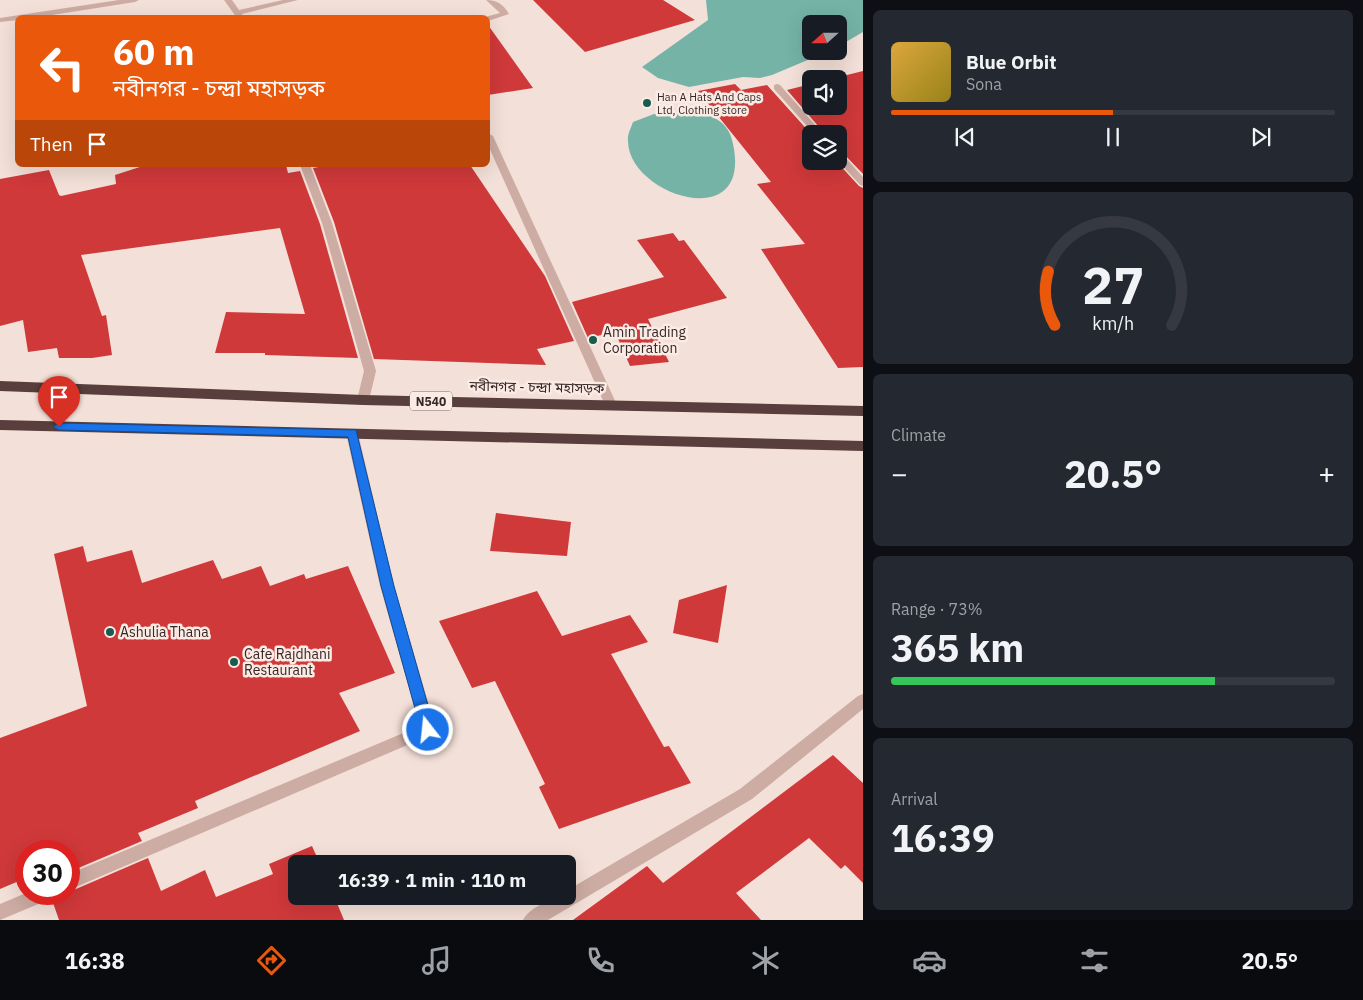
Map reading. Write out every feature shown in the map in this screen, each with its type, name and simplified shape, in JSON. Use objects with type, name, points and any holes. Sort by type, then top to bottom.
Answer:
[{"type":"highway","name":"নবীনগর - চন্দ্রা মহাসড়ক","points":[[0,386],[363,400],[863,410]]},
{"type":"highway","points":[[0,426],[863,446]]},
{"type":"street","points":[[34,15],[135,0]]},
{"type":"street","points":[[228,0],[239,15],[294,0]]},
{"type":"street","points":[[490,0],[505,14],[490,18]]},
{"type":"street","points":[[0,20],[15,18]]},
{"type":"street","points":[[777,87],[811,125]]},
{"type":"street","points":[[490,140],[611,405]]},
{"type":"street","points":[[847,165],[863,183]]},
{"type":"street","points":[[306,167],[327,223],[370,370],[363,400]]},
{"type":"street","points":[[80,877],[428,730],[387,586],[352,433]]},
{"type":"street","points":[[532,920],[746,794],[863,700]]},
{"type":"street","points":[[0,912],[16,905]]},
{"type":"water","points":[[706,0],[863,0],[863,32],[848,41],[848,15],[802,15],[802,60],[808,60],[772,75],[760,78],[743,77],[689,87],[658,78],[642,67],[708,20]]},
{"type":"water","points":[[691,110],[715,118],[725,126],[729,132],[734,149],[733,175],[723,191],[707,198],[686,197],[665,189],[647,177],[633,160],[628,141],[633,122],[654,114]]},
{"type":"building","points":[[533,0],[663,0],[695,20],[585,52]]},
{"type":"building","points":[[490,28],[533,88],[490,95]]},
{"type":"building","points":[[863,71],[863,174],[847,157],[847,125],[817,125],[809,115],[847,115],[847,75]]},
{"type":"building","points":[[735,84],[741,90],[767,85],[803,125],[802,170],[844,170],[863,188],[863,367],[838,368],[761,249],[805,244],[757,184],[771,182],[698,91]]},
{"type":"building","points":[[802,86],[802,107],[787,90]]},
{"type":"building","points":[[140,167],[286,167],[288,173],[300,171],[320,224],[358,358],[265,355],[265,353],[215,353],[226,312],[305,314],[280,228],[81,255],[102,316],[106,315],[112,355],[92,358],[59,358],[57,348],[28,352],[23,320],[0,326],[0,179],[49,170],[61,196],[116,184],[115,175]]},
{"type":"building","points":[[471,167],[545,276],[574,341],[537,349],[546,365],[374,359],[334,222],[313,168]]},
{"type":"building","points":[[673,233],[679,241],[684,240],[727,298],[648,319],[669,362],[630,366],[615,332],[588,338],[572,302],[664,277],[637,240]]},
{"type":"building","points":[[496,513],[571,522],[567,556],[490,551]]},
{"type":"building","points":[[83,546],[87,562],[132,550],[142,583],[213,560],[222,579],[261,566],[270,586],[304,574],[306,579],[348,566],[395,673],[339,693],[360,731],[195,801],[198,808],[138,833],[142,841],[80,867],[80,840],[15,840],[15,883],[0,889],[0,738],[87,706],[54,554]]},
{"type":"building","points":[[727,585],[718,643],[673,633],[679,600]]},
{"type":"building","points":[[537,591],[562,636],[630,615],[648,642],[611,654],[664,747],[669,746],[691,783],[559,829],[539,787],[545,784],[495,681],[472,688],[439,621]]},
{"type":"building","points":[[833,755],[863,783],[863,883],[845,865],[841,869],[809,838],[736,893],[761,920],[573,920],[647,866],[663,883]]},
{"type":"building","points":[[312,846],[316,855],[290,855]]},
{"type":"building","points":[[288,856],[288,905],[338,905],[344,920],[59,920],[54,905],[80,905],[80,887],[148,858],[161,891],[205,870],[216,897],[273,874],[269,864]]},
{"type":"place","name":"Han A Hats And Caps Ltd, Clothing store","points":[[647,103]]},
{"type":"place","name":"Amin Trading Corporation","points":[[593,340]]},
{"type":"place","name":"Ashulia Thana","points":[[110,632]]},
{"type":"place","name":"Cafe Rajdhani Restaurant","points":[[234,662]]},
{"type":"route","points":[[59,427],[352,433],[387,586],[428,730]]}]
